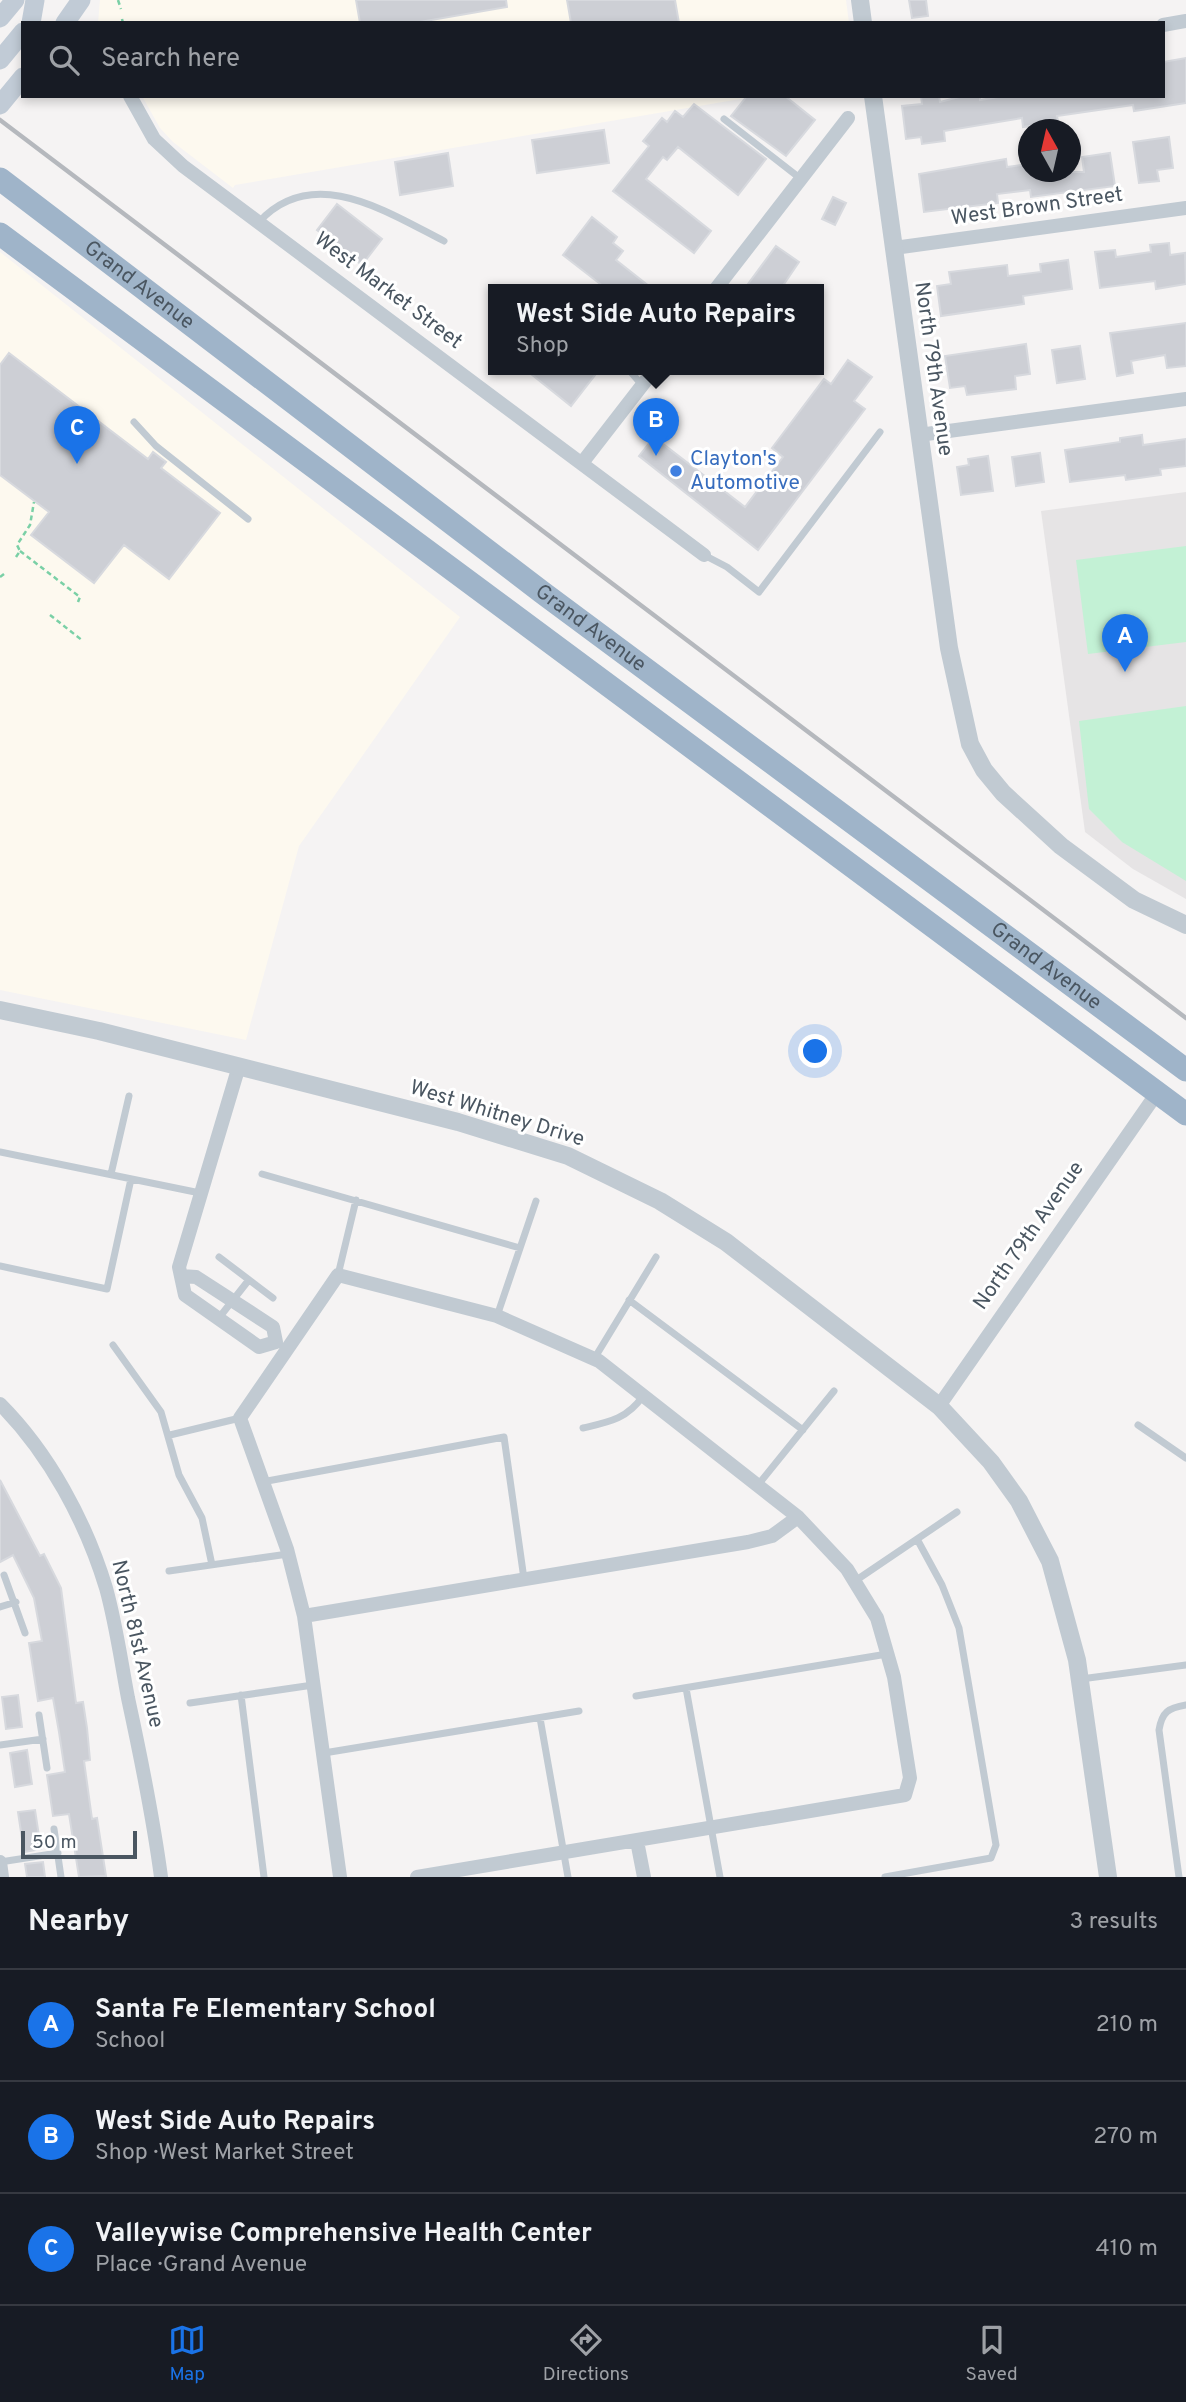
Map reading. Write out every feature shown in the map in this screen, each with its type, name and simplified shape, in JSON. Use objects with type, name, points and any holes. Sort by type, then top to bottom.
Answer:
[{"type":"highway","name":"Grand Avenue","points":[[0,179],[543,593],[1186,1070]]},
{"type":"highway","name":"Grand Avenue","points":[[0,233],[1186,1114]]},
{"type":"main road","points":[[0,18],[15,0]]},
{"type":"main road","points":[[32,21],[35,0]]},
{"type":"main road","points":[[66,21],[81,0]]},
{"type":"main road","points":[[0,60],[21,34]]},
{"type":"main road","points":[[0,105],[21,79]]},
{"type":"street","points":[[860,0],[863,21]]},
{"type":"street","points":[[1165,25],[1186,22]]},
{"type":"street","name":"West Market Street","points":[[131,98],[154,139],[183,166],[704,555]]},
{"type":"street","name":"North 79th Avenue","points":[[873,98],[949,648],[970,744],[984,770],[1003,793],[1091,870],[1134,900],[1186,925]]},
{"type":"street","points":[[720,284],[848,118]]},
{"type":"street","name":"West Brown Street","points":[[894,248],[1186,208]]},
{"type":"street","points":[[582,463],[650,375]]},
{"type":"street","points":[[919,435],[1186,399]]},
{"type":"street","name":"West Whitney Drive","points":[[0,1010],[99,1031],[511,1137],[568,1156],[629,1185],[726,1242],[939,1406],[991,1462],[1030,1519],[1050,1561],[1063,1601],[1080,1679]]},
{"type":"street","points":[[239,1066],[179,1267],[185,1295],[259,1347],[281,1346]]},
{"type":"street","name":"North 79th Avenue","points":[[939,1406],[1157,1093]]},
{"type":"street","points":[[340,1877],[304,1616],[288,1554],[240,1418],[281,1346],[338,1275],[496,1316],[594,1359],[799,1517],[854,1581],[877,1618],[888,1654],[909,1777],[905,1795],[417,1877]]},
{"type":"street","points":[[181,1276],[196,1277],[273,1327],[281,1346]]},
{"type":"street","name":"North 81st Avenue","points":[[0,1404],[31,1440],[57,1482],[92,1548],[106,1588],[151,1802],[161,1877]]},
{"type":"street","points":[[304,1616],[748,1542],[772,1536],[799,1517]]},
{"type":"street","points":[[1080,1679],[1108,1877]]},
{"type":"street","points":[[637,1841],[644,1877]]},
{"type":"street","points":[[0,1862],[2,1877]]},
{"type":"lane","points":[[724,119],[801,179]]},
{"type":"lane","points":[[259,222],[274,206],[292,196],[344,195],[378,207],[444,241]]},
{"type":"lane","points":[[633,375],[642,385]]},
{"type":"lane","points":[[134,422],[156,446],[248,519]]},
{"type":"lane","points":[[704,555],[727,567],[760,592],[880,432]]},
{"type":"lane","points":[[111,1174],[129,1096]]},
{"type":"lane","points":[[0,1152],[200,1193]]},
{"type":"lane","points":[[262,1174],[520,1248]]},
{"type":"lane","points":[[0,1266],[107,1289],[131,1179]]},
{"type":"lane","points":[[338,1275],[356,1200]]},
{"type":"lane","points":[[496,1316],[536,1201]]},
{"type":"lane","points":[[219,1257],[273,1298]]},
{"type":"lane","points":[[594,1359],[656,1257]]},
{"type":"lane","points":[[218,1319],[248,1281]]},
{"type":"lane","points":[[629,1300],[803,1430]]},
{"type":"lane","points":[[113,1345],[161,1412],[170,1435],[179,1475],[202,1518],[212,1565]]},
{"type":"lane","points":[[758,1485],[834,1391]]},
{"type":"lane","points":[[583,1427],[617,1420],[633,1411],[643,1396]]},
{"type":"lane","points":[[170,1435],[240,1418]]},
{"type":"lane","points":[[1138,1424],[1186,1458]]},
{"type":"lane","points":[[261,1483],[504,1437],[524,1579]]},
{"type":"lane","points":[[854,1581],[957,1512]]},
{"type":"lane","points":[[886,1877],[991,1858],[996,1845],[959,1628],[942,1586],[917,1539]]},
{"type":"lane","points":[[169,1571],[288,1554]]},
{"type":"lane","points":[[4,1575],[25,1633]]},
{"type":"lane","points":[[0,1607],[16,1602]]},
{"type":"lane","points":[[636,1696],[888,1654]]},
{"type":"lane","points":[[1080,1679],[1186,1665]]},
{"type":"lane","points":[[190,1703],[313,1685]]},
{"type":"lane","points":[[686,1688],[709,1829],[720,1877]]},
{"type":"lane","points":[[241,1695],[264,1877]]},
{"type":"lane","points":[[1179,1877],[1159,1730],[1161,1717],[1170,1708],[1186,1705]]},
{"type":"lane","points":[[323,1753],[579,1711]]},
{"type":"lane","points":[[40,1716],[47,1768]]},
{"type":"lane","points":[[540,1718],[568,1877]]},
{"type":"lane","points":[[0,1745],[43,1740]]},
{"type":"lane","points":[[54,1829],[61,1877]]},
{"type":"lane","points":[[0,1862],[58,1853]]},
{"type":"path","points":[[118,0],[121,9]]},
{"type":"path","points":[[34,502],[30,525],[17,545],[20,551],[80,597],[78,602]]},
{"type":"path","points":[[16,557],[20,551]]},
{"type":"path","points":[[0,577],[4,574]]},
{"type":"path","points":[[50,615],[83,641]]},
{"type":"path","points":[[62,624],[65,619]]},
{"type":"shaded area","points":[[100,0],[846,0],[849,21],[98,21]]},
{"type":"shaded area","points":[[143,98],[746,98],[235,185],[233,188],[173,142],[160,128]]},
{"type":"shaded area","points":[[0,252],[460,617],[299,846],[246,1040],[0,990]]},
{"type":"shaded area","points":[[1186,492],[1186,899],[1133,869],[1085,832],[1041,511]]},
{"type":"green space","points":[[1186,546],[1186,642],[1088,654],[1076,560]]},
{"type":"green space","points":[[1186,706],[1186,881],[1122,842],[1089,809],[1079,721]]},
{"type":"building","points":[[356,0],[506,0],[507,7],[426,21],[360,21]]},
{"type":"building","points":[[567,0],[675,0],[679,21],[571,21]]},
{"type":"building","points":[[909,0],[926,0],[928,16],[912,18]]},
{"type":"building","points":[[1186,58],[1186,103],[1134,111],[1133,105],[1057,116],[1058,119],[1022,118],[944,131],[945,141],[922,144],[921,137],[906,139],[902,106],[922,104],[921,98],[939,98],[940,102],[955,98],[1165,98],[1165,62]]},
{"type":"building","points":[[745,98],[788,98],[815,120],[786,156],[731,116]]},
{"type":"building","points":[[694,104],[766,159],[738,195],[678,147],[667,160],[663,157],[646,179],[711,231],[694,253],[613,191],[649,146],[643,141],[662,118],[667,122],[675,111],[683,117]]},
{"type":"building","points":[[604,130],[609,163],[537,173],[532,140]]},
{"type":"building","points":[[1169,137],[1173,168],[1157,170],[1159,181],[1139,183],[1133,142]]},
{"type":"building","points":[[448,153],[453,186],[400,195],[395,162]]},
{"type":"building","points":[[1110,153],[1115,186],[1031,197],[1030,190],[997,194],[998,203],[924,212],[919,174],[1006,159],[1007,167],[1018,165],[1018,182],[1081,182],[1081,172],[1084,172],[1082,157]]},
{"type":"building","points":[[833,197],[846,203],[835,225],[822,219]]},
{"type":"building","points":[[337,204],[382,239],[362,265],[317,230]]},
{"type":"building","points":[[592,217],[617,237],[613,243],[623,251],[616,260],[646,284],[600,284],[563,255]]},
{"type":"building","points":[[1169,243],[1170,255],[1185,253],[1186,284],[1156,289],[1155,281],[1100,288],[1095,252],[1115,250],[1116,257],[1151,252],[1150,245]]},
{"type":"building","points":[[776,246],[799,262],[784,284],[748,284]]},
{"type":"building","points":[[1068,260],[1072,289],[1023,296],[1024,304],[941,316],[937,286],[951,284],[949,272],[1007,265],[1008,276],[1041,272],[1040,264]]},
{"type":"building","points":[[1186,323],[1186,366],[1167,368],[1165,355],[1131,361],[1133,373],[1117,376],[1110,333]]},
{"type":"building","points":[[1026,344],[1030,374],[1015,376],[1016,389],[967,395],[965,386],[950,388],[945,356]]},
{"type":"building","points":[[1080,346],[1085,379],[1057,383],[1052,350]]},
{"type":"building","points":[[9,353],[148,459],[153,452],[166,462],[161,468],[220,513],[169,579],[124,545],[94,583],[31,535],[49,512],[0,475],[0,365]]},
{"type":"building","points":[[848,360],[872,377],[854,401],[865,409],[758,550],[639,456],[654,437],[745,507],[783,457],[772,448],[824,379],[831,384]]},
{"type":"building","points":[[532,375],[595,375],[571,406]]},
{"type":"building","points":[[1142,435],[1143,445],[1186,439],[1186,466],[1160,469],[1161,475],[1126,480],[1125,475],[1070,482],[1065,450],[1120,442],[1120,438]]},
{"type":"building","points":[[1040,453],[1044,482],[1016,486],[1012,457]]},
{"type":"building","points":[[988,456],[993,491],[961,495],[957,467],[969,465],[968,459]]},
{"type":"building","points":[[0,1480],[40,1556],[44,1554],[61,1588],[76,1703],[83,1702],[87,1728],[90,1760],[84,1761],[92,1819],[97,1818],[106,1876],[79,1877],[69,1814],[53,1816],[47,1775],[65,1772],[59,1732],[53,1698],[38,1701],[29,1643],[42,1641],[34,1598],[13,1555],[0,1562]]},
{"type":"building","points":[[18,1695],[22,1727],[6,1729],[2,1697]]},
{"type":"building","points":[[27,1750],[32,1784],[15,1787],[10,1753]]},
{"type":"building","points":[[35,1810],[41,1849],[24,1852],[18,1812]]},
{"type":"building","points":[[43,1862],[45,1877],[27,1877],[25,1864]]},
{"type":"railway","points":[[0,120],[1186,1018]]},
{"type":"place","name":"West Side Auto Repairs","points":[[656,456]]},
{"type":"place","name":"Valleywise Comprehensive Health Center","points":[[77,464]]},
{"type":"place","name":"Clayton's Automotive","points":[[676,471]]},
{"type":"place","name":"Santa Fe Elementary School","points":[[1125,672]]}]
